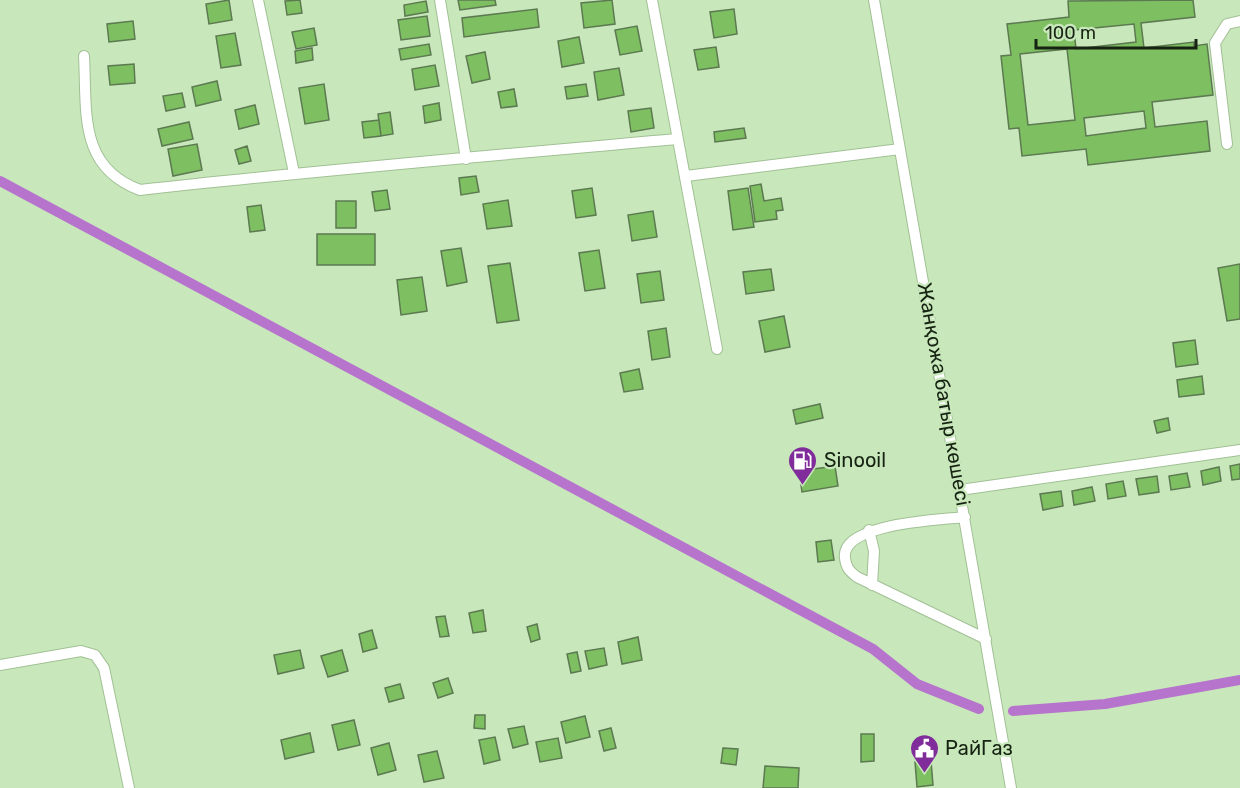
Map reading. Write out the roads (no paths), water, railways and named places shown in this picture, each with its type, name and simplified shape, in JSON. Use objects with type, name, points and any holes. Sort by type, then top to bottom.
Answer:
[{"type":"street","points":[[258,0],[294,173]]},
{"type":"street","points":[[440,0],[466,159]]},
{"type":"street","points":[[652,0],[717,349]]},
{"type":"street","name":"Жанқожа батыр көшесі","points":[[874,0],[1011,788]]},
{"type":"street","points":[[1227,144],[1215,44],[1227,24],[1240,21]]},
{"type":"street","points":[[84,56],[93,150],[105,170],[125,184],[140,190],[294,173],[677,139]]},
{"type":"street","points":[[686,176],[900,149]]},
{"type":"street","points":[[960,490],[1240,450]]},
{"type":"street","points":[[965,517],[869,530],[849,543],[844,553],[850,572],[872,585],[986,639]]},
{"type":"street","points":[[869,530],[874,551],[872,585]]},
{"type":"street","points":[[0,665],[81,651],[96,655],[104,668],[129,788]]},
{"type":"waterway","points":[[0,181],[873,649],[917,684],[979,709]]},
{"type":"waterway","points":[[1013,711],[1105,704],[1240,680]]},
{"type":"place","name":"Sinooil","points":[[803,486]]},
{"type":"place","name":"РайГаз","points":[[924,774]]}]
